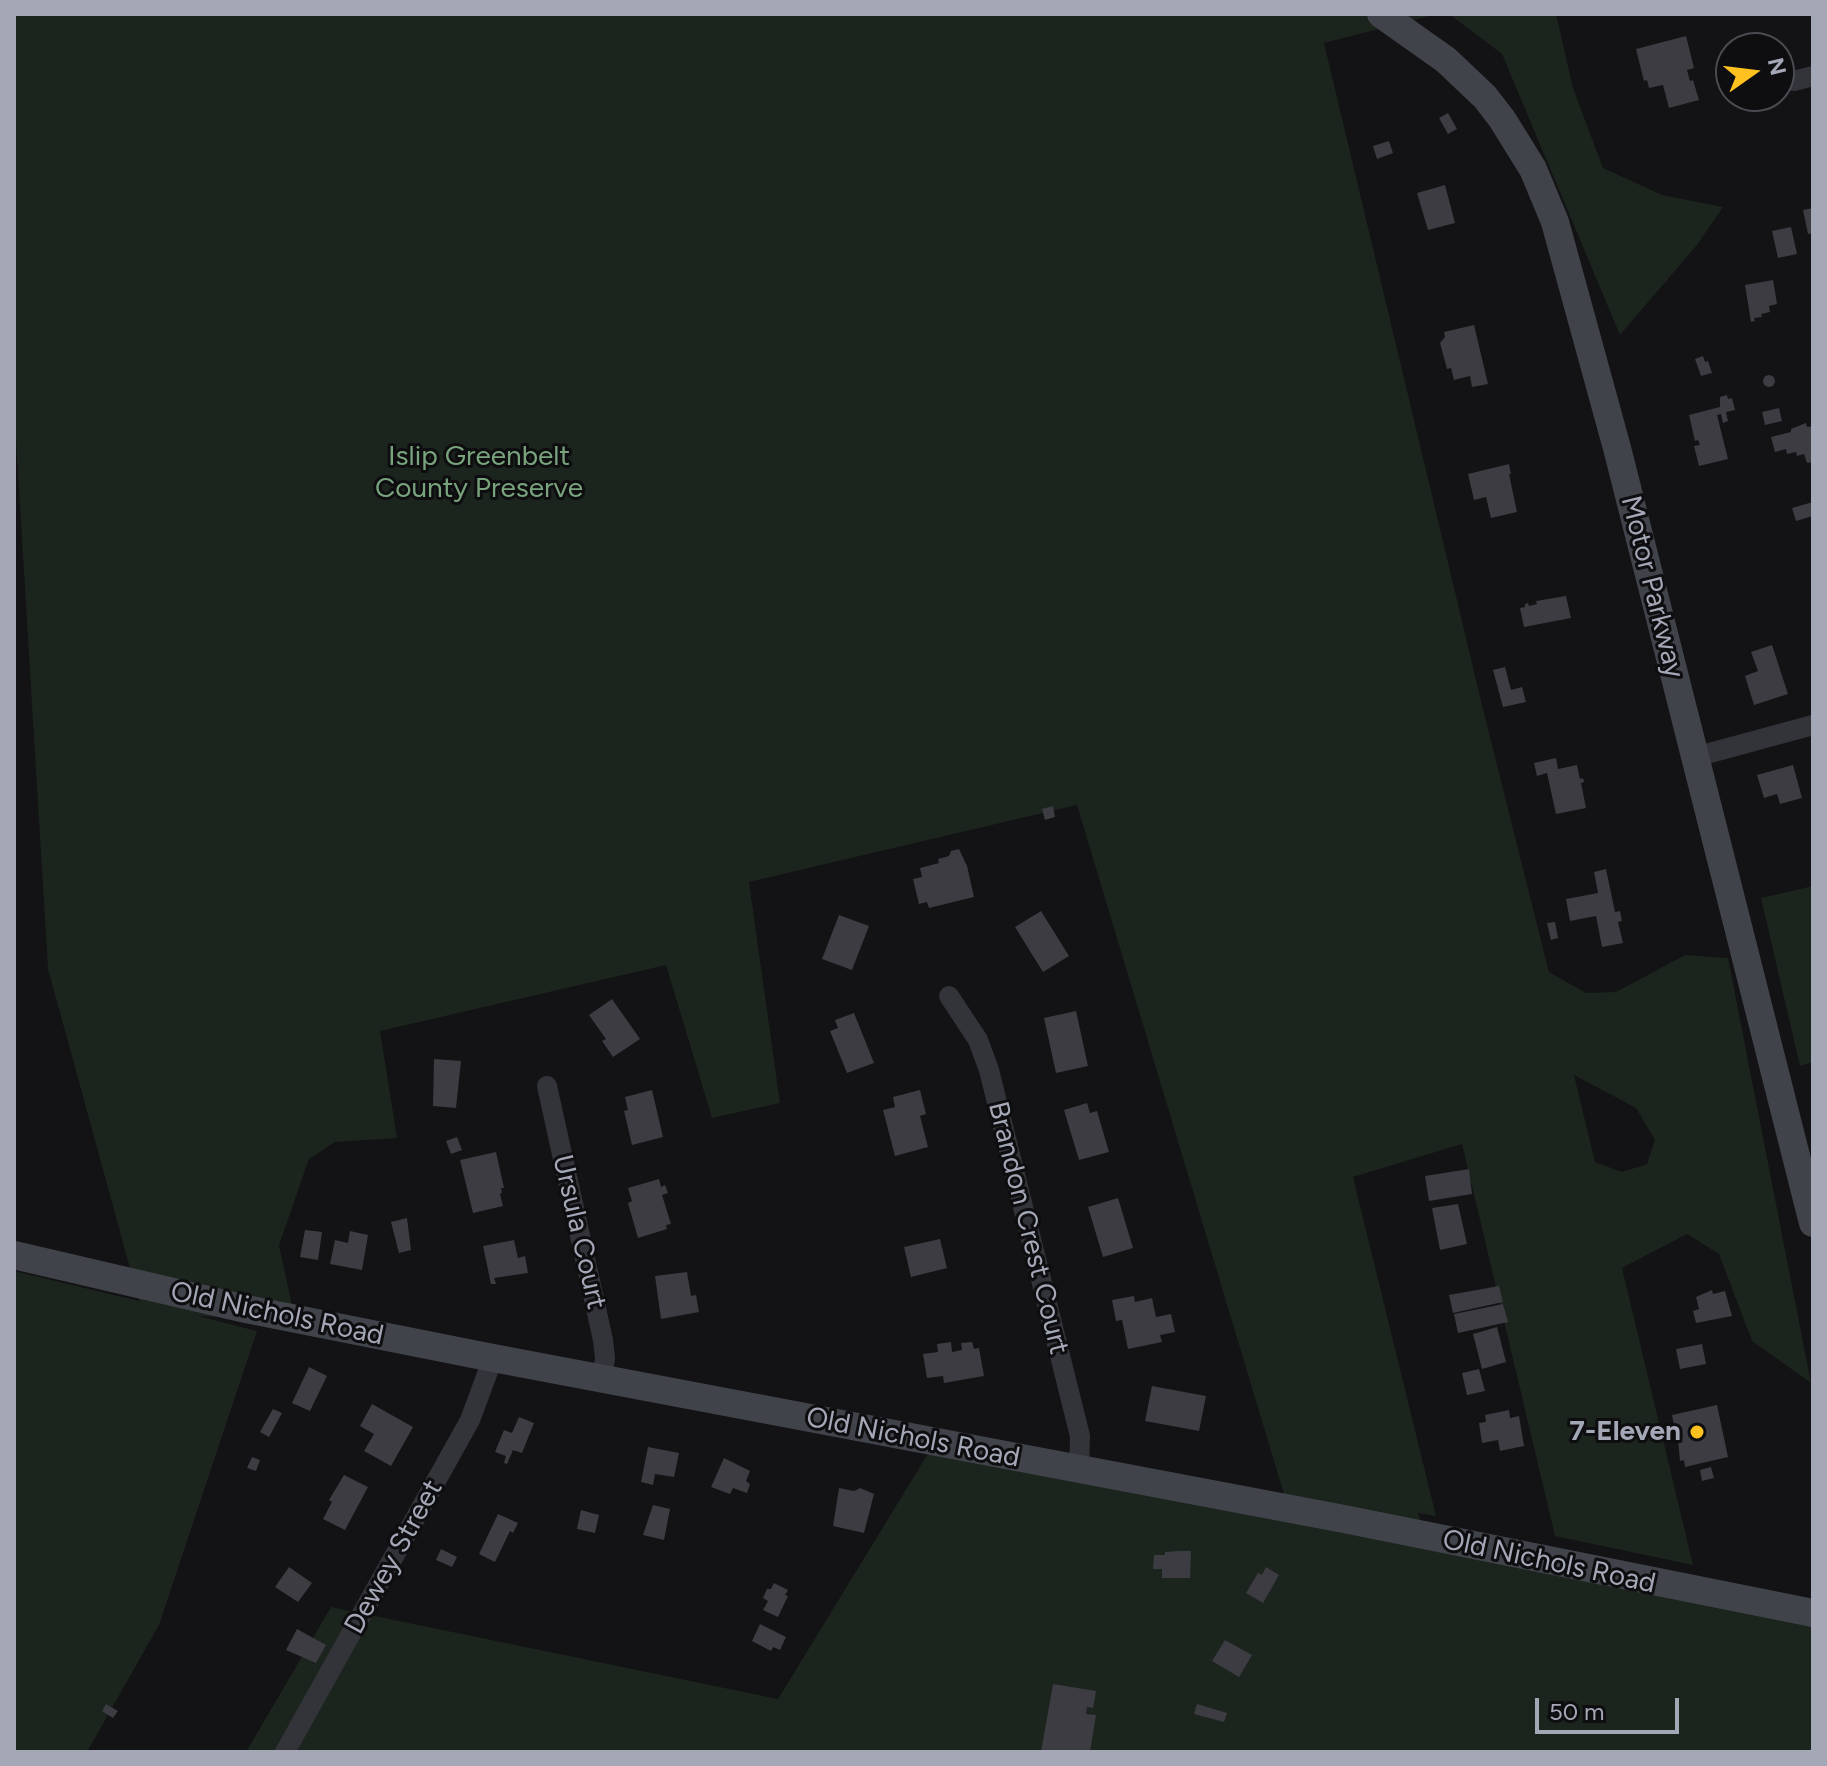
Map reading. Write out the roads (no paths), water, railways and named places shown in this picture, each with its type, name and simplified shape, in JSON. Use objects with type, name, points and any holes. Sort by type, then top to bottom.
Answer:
[{"type":"street","name":"Motor Parkway","points":[[1381,14],[1446,60],[1485,97],[1518,144],[1544,194],[1564,248],[1813,1223]]},
{"type":"street","points":[[1695,757],[1813,725]]},
{"type":"street","name":"Brandon Crest Court","points":[[949,996],[978,1040],[989,1070],[1080,1436],[1079,1470]]},
{"type":"street","name":"Ursula Court","points":[[547,1086],[603,1340],[605,1358],[602,1379]]},
{"type":"street","name":"Old Nichols Road","points":[[14,1255],[246,1309],[1344,1519],[1813,1613]]},
{"type":"street","name":"Dewey Street","points":[[285,1752],[470,1420],[493,1358]]},
{"type":"place","name":"7-Eleven","points":[[1697,1432]]},
{"type":"park label","name":"Islip Greenbelt County Preserve","points":[[479,473]]}]
